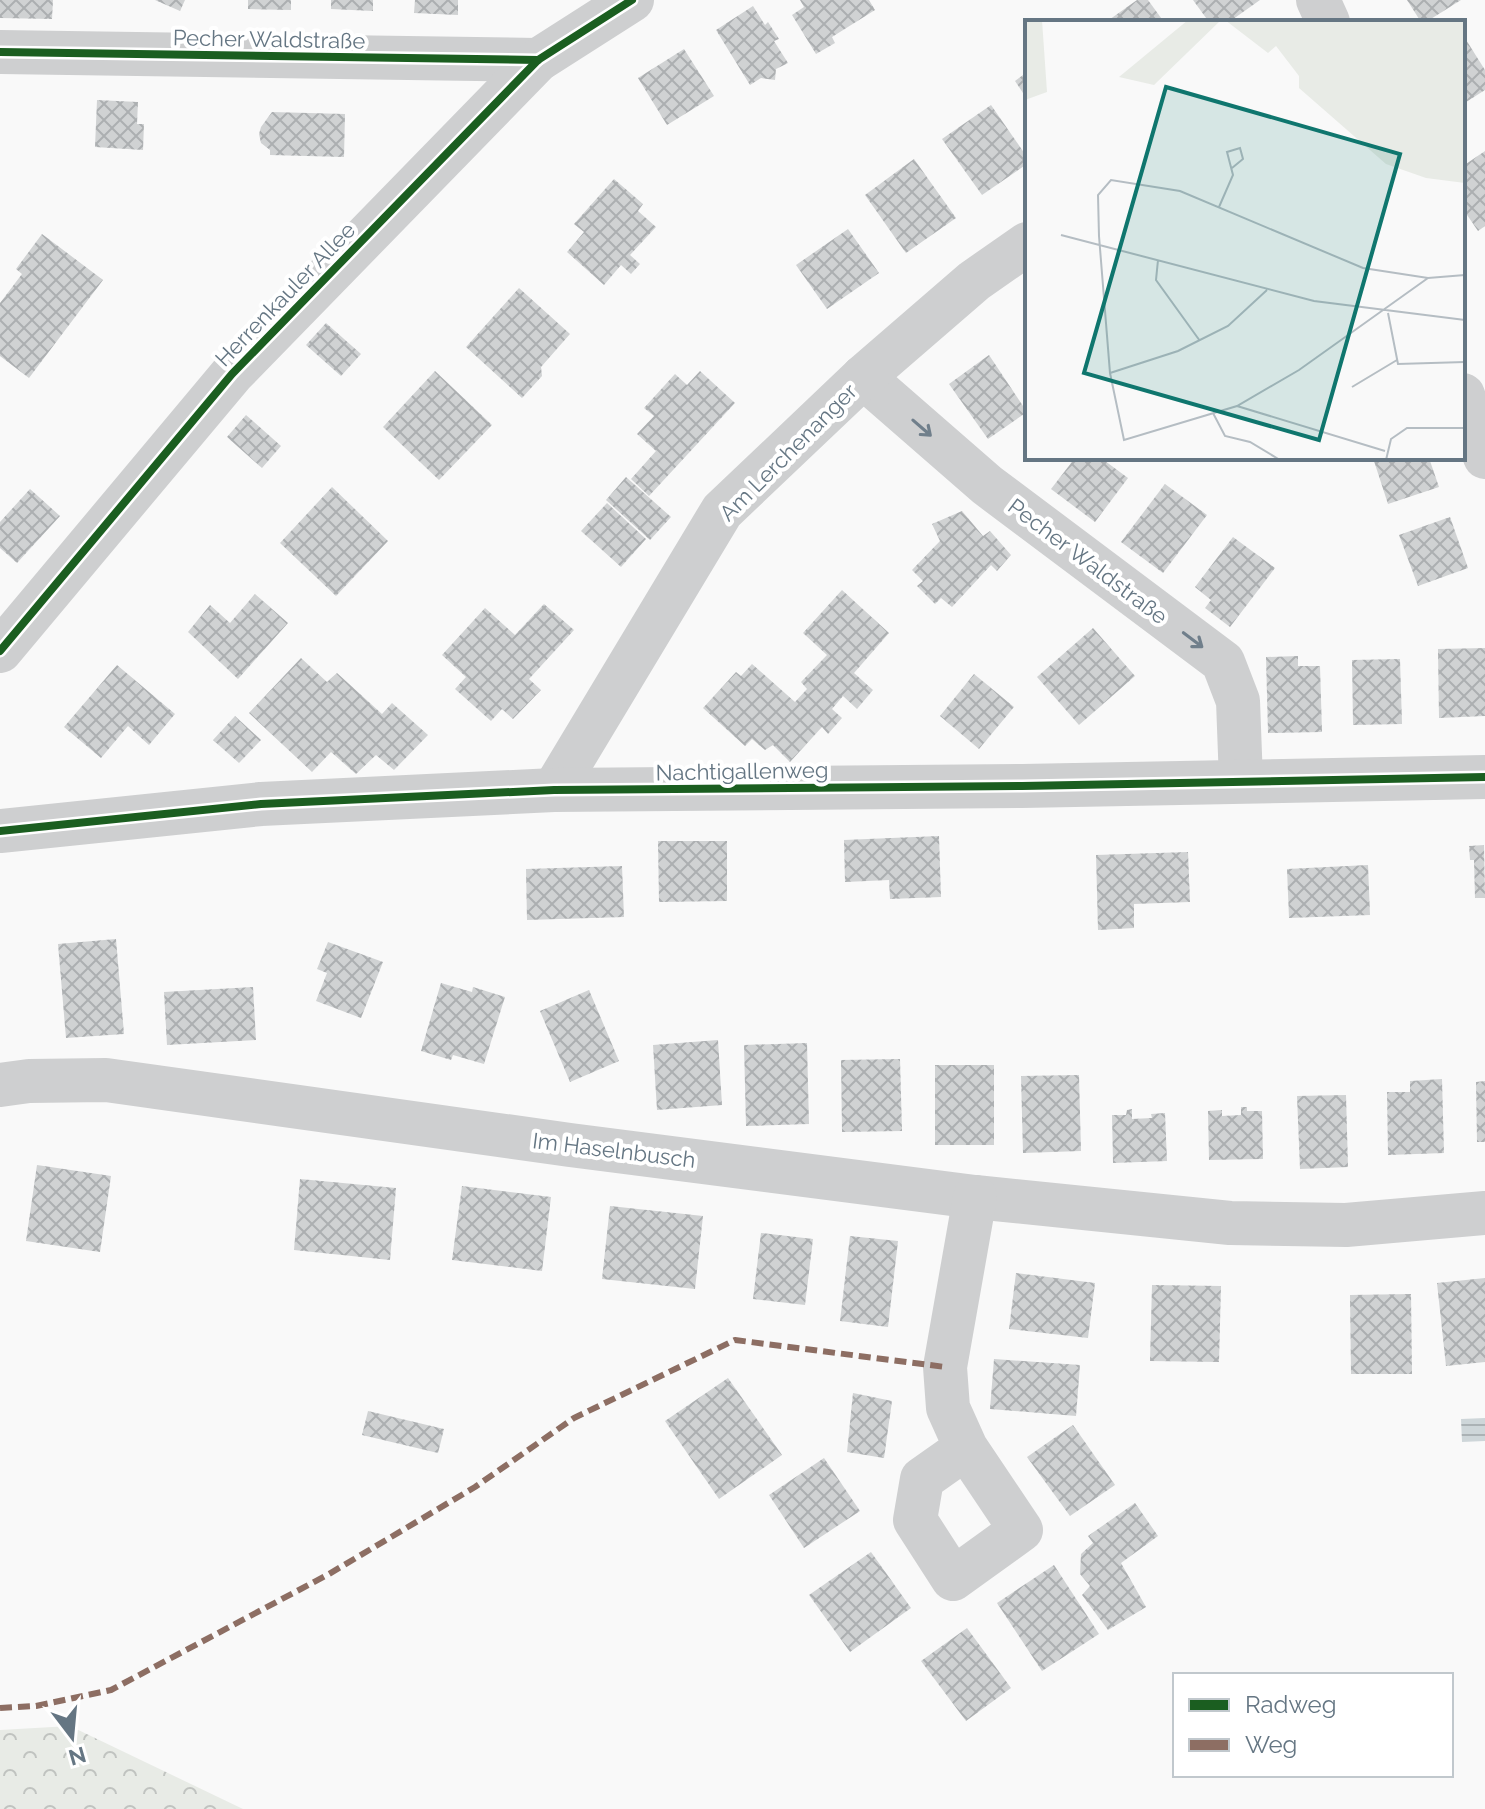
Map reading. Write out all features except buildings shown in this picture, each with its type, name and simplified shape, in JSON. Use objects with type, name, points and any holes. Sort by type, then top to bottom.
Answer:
[{"type":"street","name":"Herrenkauler Allee","points":[[0,651],[232,374],[538,60],[632,0]]},
{"type":"street","points":[[1318,0],[1327,20]]},
{"type":"street","name":"Pecher Waldstraße","points":[[0,52],[538,60]]},
{"type":"street","name":"Am Lerchenanger","points":[[554,790],[722,511],[863,377],[974,281],[1025,245]]},
{"type":"street","name":"Pecher Waldstraße","points":[[863,377],[987,485],[1223,662],[1238,701],[1241,781]]},
{"type":"street","points":[[1465,401],[1485,457]]},
{"type":"street","name":"Nachtigallenweg","points":[[0,831],[261,804],[554,790],[1022,786],[1485,777]]},
{"type":"street","name":"Im Haselnbusch","points":[[0,1085],[29,1081],[106,1080],[554,1143],[975,1197],[1230,1223],[1346,1225],[1485,1213]]},
{"type":"street","points":[[966,1448],[948,1408],[945,1367],[975,1197]]},
{"type":"green space","points":[[70,1726],[243,1809],[0,1809],[0,1730]]},
{"type":"shaded area","points":[[1485,1418],[1485,1441],[1462,1442],[1461,1419]]},
{"type":"marked path","points":[[0,1708],[36,1706],[111,1690],[329,1574],[475,1487],[574,1418],[735,1340],[945,1367]]},
{"type":"cycle path","points":[[0,651],[232,374],[538,60],[632,0]]},
{"type":"cycle path","points":[[0,52],[538,60]]},
{"type":"cycle path","points":[[0,831],[261,804],[554,790],[1022,786],[1485,777]]}]
